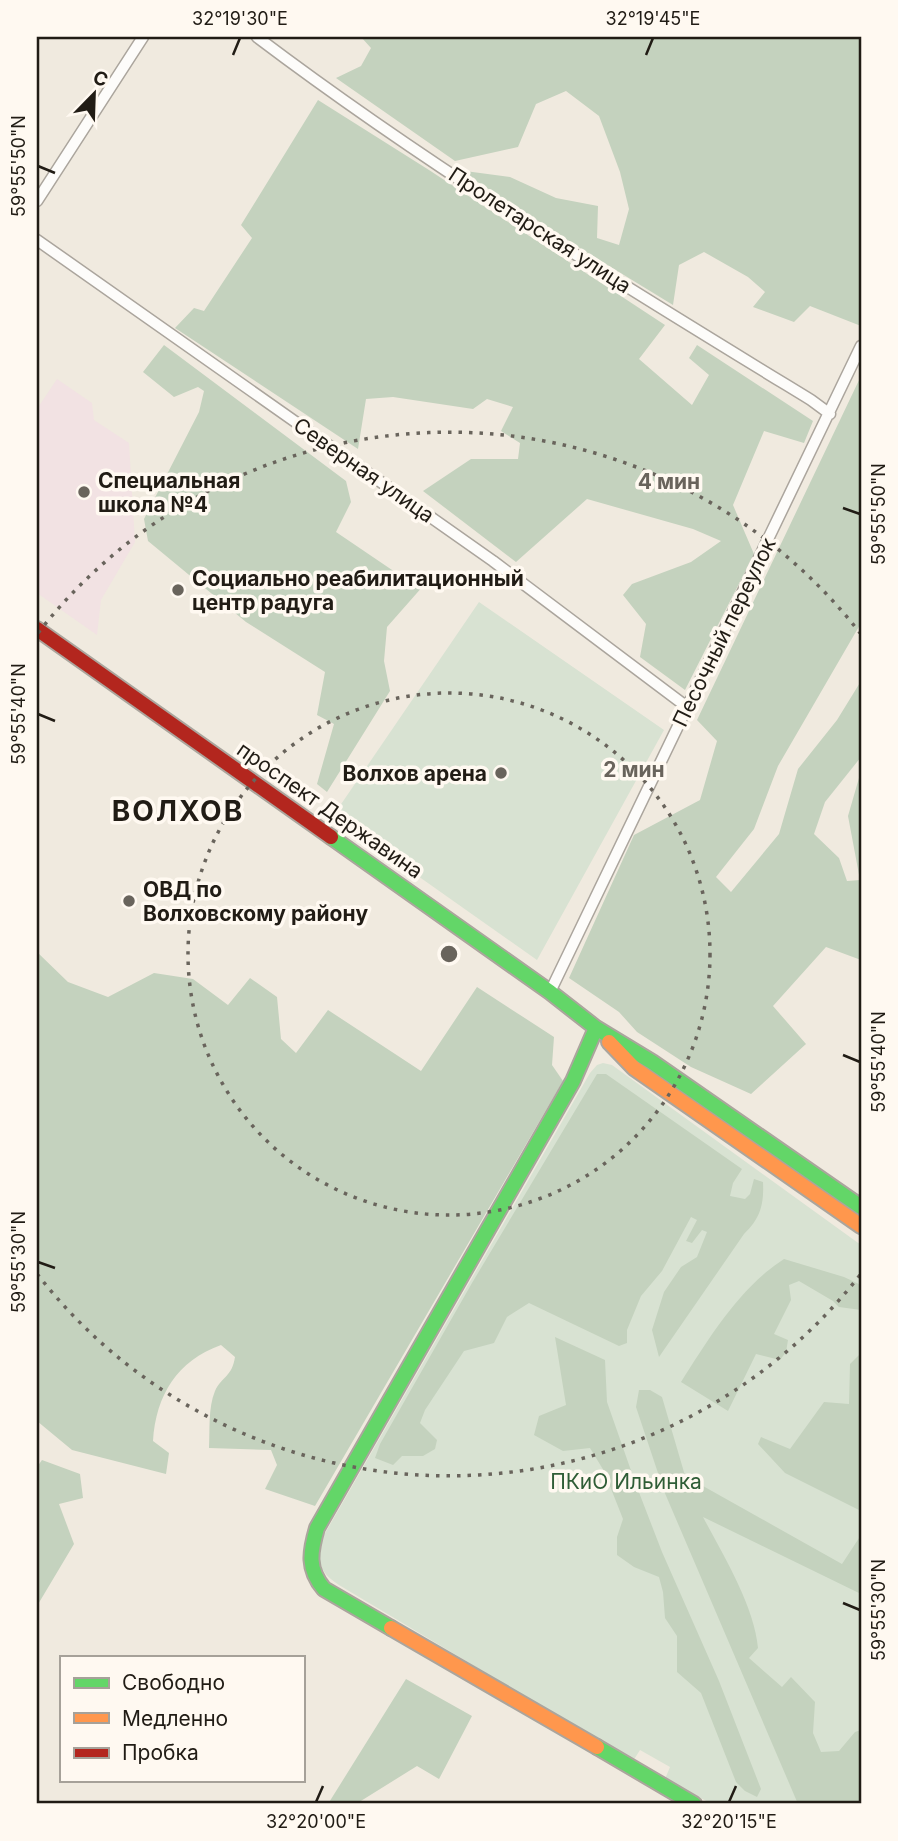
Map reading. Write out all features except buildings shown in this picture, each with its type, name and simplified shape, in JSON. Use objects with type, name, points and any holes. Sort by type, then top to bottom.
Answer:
[{"type":"main road","name":"проспект Державина","points":[[37,629],[550,992],[596,1028],[652,1062],[861,1207]]},
{"type":"main road","name":"проспект Державина","points":[[596,1028],[634,1068],[861,1226]]},
{"type":"main road","points":[[596,1028],[573,1081],[317,1528],[309,1553],[312,1574],[324,1589],[695,1804]]},
{"type":"street","points":[[37,201],[143,37]]},
{"type":"street","name":"Пролетарская улица","points":[[257,37],[306,74],[565,250],[830,414]]},
{"type":"street","name":"Северная улица","points":[[38,243],[493,561],[687,707]]},
{"type":"street","name":"Песочный переулок","points":[[550,992],[861,346]]},
{"type":"shaded area","name":"Специальная школа №4","points":[[57,379],[92,403],[94,420],[129,443],[135,542],[101,600],[97,635],[37,593],[37,409]]},
{"type":"green space","points":[[361,37],[861,37],[861,326],[810,306],[794,322],[753,307],[765,292],[748,277],[704,252],[679,265],[673,305],[583,250],[473,179],[465,171],[510,177],[556,198],[598,206],[597,238],[619,245],[629,209],[620,172],[599,116],[566,91],[536,104],[518,147],[455,161],[336,78],[361,66],[371,48]]},
{"type":"green space","points":[[318,100],[665,325],[639,359],[692,405],[709,375],[689,358],[697,345],[813,421],[804,443],[764,431],[733,505],[754,554],[685,690],[640,657],[646,624],[623,595],[632,584],[691,562],[721,541],[693,529],[587,499],[516,562],[423,491],[471,459],[518,459],[520,443],[501,431],[513,407],[487,399],[473,409],[393,397],[366,399],[358,449],[175,328],[194,308],[204,311],[252,238],[241,225]]},
{"type":"green space","points":[[164,345],[346,481],[351,502],[336,532],[395,572],[410,572],[424,585],[387,627],[384,661],[390,691],[327,792],[317,784],[334,724],[317,715],[325,672],[246,622],[148,541],[144,519],[199,412],[204,391],[198,387],[174,397],[143,372]]},
{"type":"green space","points":[[861,376],[861,623],[778,766],[754,829],[716,877],[731,892],[779,834],[798,769],[837,720],[861,681],[861,757],[825,802],[814,834],[839,858],[847,881],[860,880],[848,816],[861,771],[861,960],[826,947],[773,1006],[806,1044],[751,1094],[691,1067],[637,1032],[619,1012],[569,978],[634,835],[700,800],[717,741],[697,720]]},
{"type":"green space","name":"Волхов арена","points":[[479,602],[664,730],[537,960],[333,816]]},
{"type":"green space","points":[[37,952],[68,982],[108,997],[154,973],[193,979],[228,1005],[250,978],[277,997],[281,1039],[296,1053],[328,1010],[421,1071],[477,987],[554,1037],[552,1065],[563,1081],[315,1506],[265,1489],[277,1465],[271,1450],[209,1448],[210,1412],[215,1391],[232,1369],[235,1357],[221,1345],[192,1360],[181,1370],[164,1395],[153,1441],[169,1453],[166,1474],[72,1450],[37,1421]]},
{"type":"green space","name":"ПКиО Ильинка","points":[[603,1063],[612,1065],[861,1245],[861,1804],[712,1804],[665,1779],[670,1767],[640,1750],[633,1761],[339,1585],[326,1575],[320,1564],[324,1535],[590,1073]]},
{"type":"green space","points":[[597,1074],[606,1074],[742,1169],[733,1183],[730,1196],[745,1199],[750,1194],[754,1179],[763,1182],[763,1197],[758,1216],[659,1357],[652,1330],[664,1292],[681,1267],[697,1257],[707,1232],[702,1230],[692,1243],[686,1241],[697,1220],[691,1217],[662,1271],[641,1296],[627,1330],[627,1343],[619,1346],[529,1303],[507,1317],[494,1343],[464,1351],[425,1410],[420,1423],[437,1440],[435,1449],[423,1456],[402,1456],[393,1465],[375,1458],[380,1444],[472,1283]]},
{"type":"green space","points":[[784,1259],[844,1277],[861,1285],[861,1310],[839,1307],[799,1281],[789,1285],[791,1300],[774,1334],[788,1340],[786,1352],[780,1360],[756,1354],[728,1411],[681,1382],[714,1331],[739,1299]]},
{"type":"green space","points":[[555,1337],[605,1360],[607,1402],[662,1552],[719,1681],[761,1789],[757,1797],[736,1782],[701,1693],[677,1672],[677,1636],[665,1618],[659,1577],[634,1567],[617,1555],[617,1537],[623,1519],[604,1471],[590,1448],[563,1451],[534,1435],[539,1416],[566,1405]]},
{"type":"green space","points":[[861,1353],[861,1511],[785,1473],[758,1444],[761,1437],[790,1449],[824,1402],[849,1404],[850,1364]]},
{"type":"green space","points":[[639,1390],[650,1390],[662,1397],[686,1479],[693,1487],[703,1486],[842,1564],[861,1535],[861,1594],[703,1517],[751,1615],[758,1648],[749,1658],[782,1687],[791,1677],[815,1702],[813,1733],[821,1752],[839,1751],[855,1732],[861,1730],[861,1804],[798,1804],[664,1491],[636,1407]]},
{"type":"green space","points":[[42,1460],[80,1474],[83,1498],[59,1504],[74,1544],[37,1606],[37,1467]]},
{"type":"green space","points":[[406,1679],[472,1716],[439,1779],[417,1766],[356,1804],[328,1804]]},
{"type":"traffic: fast","points":[[331,837],[550,992],[596,1028],[652,1062],[861,1207]]},
{"type":"traffic: fast","points":[[391,1628],[324,1589],[311,1560],[317,1528],[573,1081],[596,1028]]},
{"type":"traffic: fast","points":[[597,1747],[694,1804]]},
{"type":"traffic: slow","points":[[609,1042],[634,1068],[861,1226]]},
{"type":"traffic: slow","points":[[391,1628],[597,1747]]},
{"type":"traffic: jam","points":[[37,629],[331,837]]},
{"type":"place","name":"Специальная школа №4","points":[[84,492]]},
{"type":"place","name":"Социально реабилитационный центр радуга","points":[[178,590]]},
{"type":"place","name":"Волхов арена","points":[[501,773]]},
{"type":"place","name":"ОВД по Волховскому району","points":[[129,901]]},
{"type":"district","name":"ВОЛХОВ","points":[[178,811]]}]
